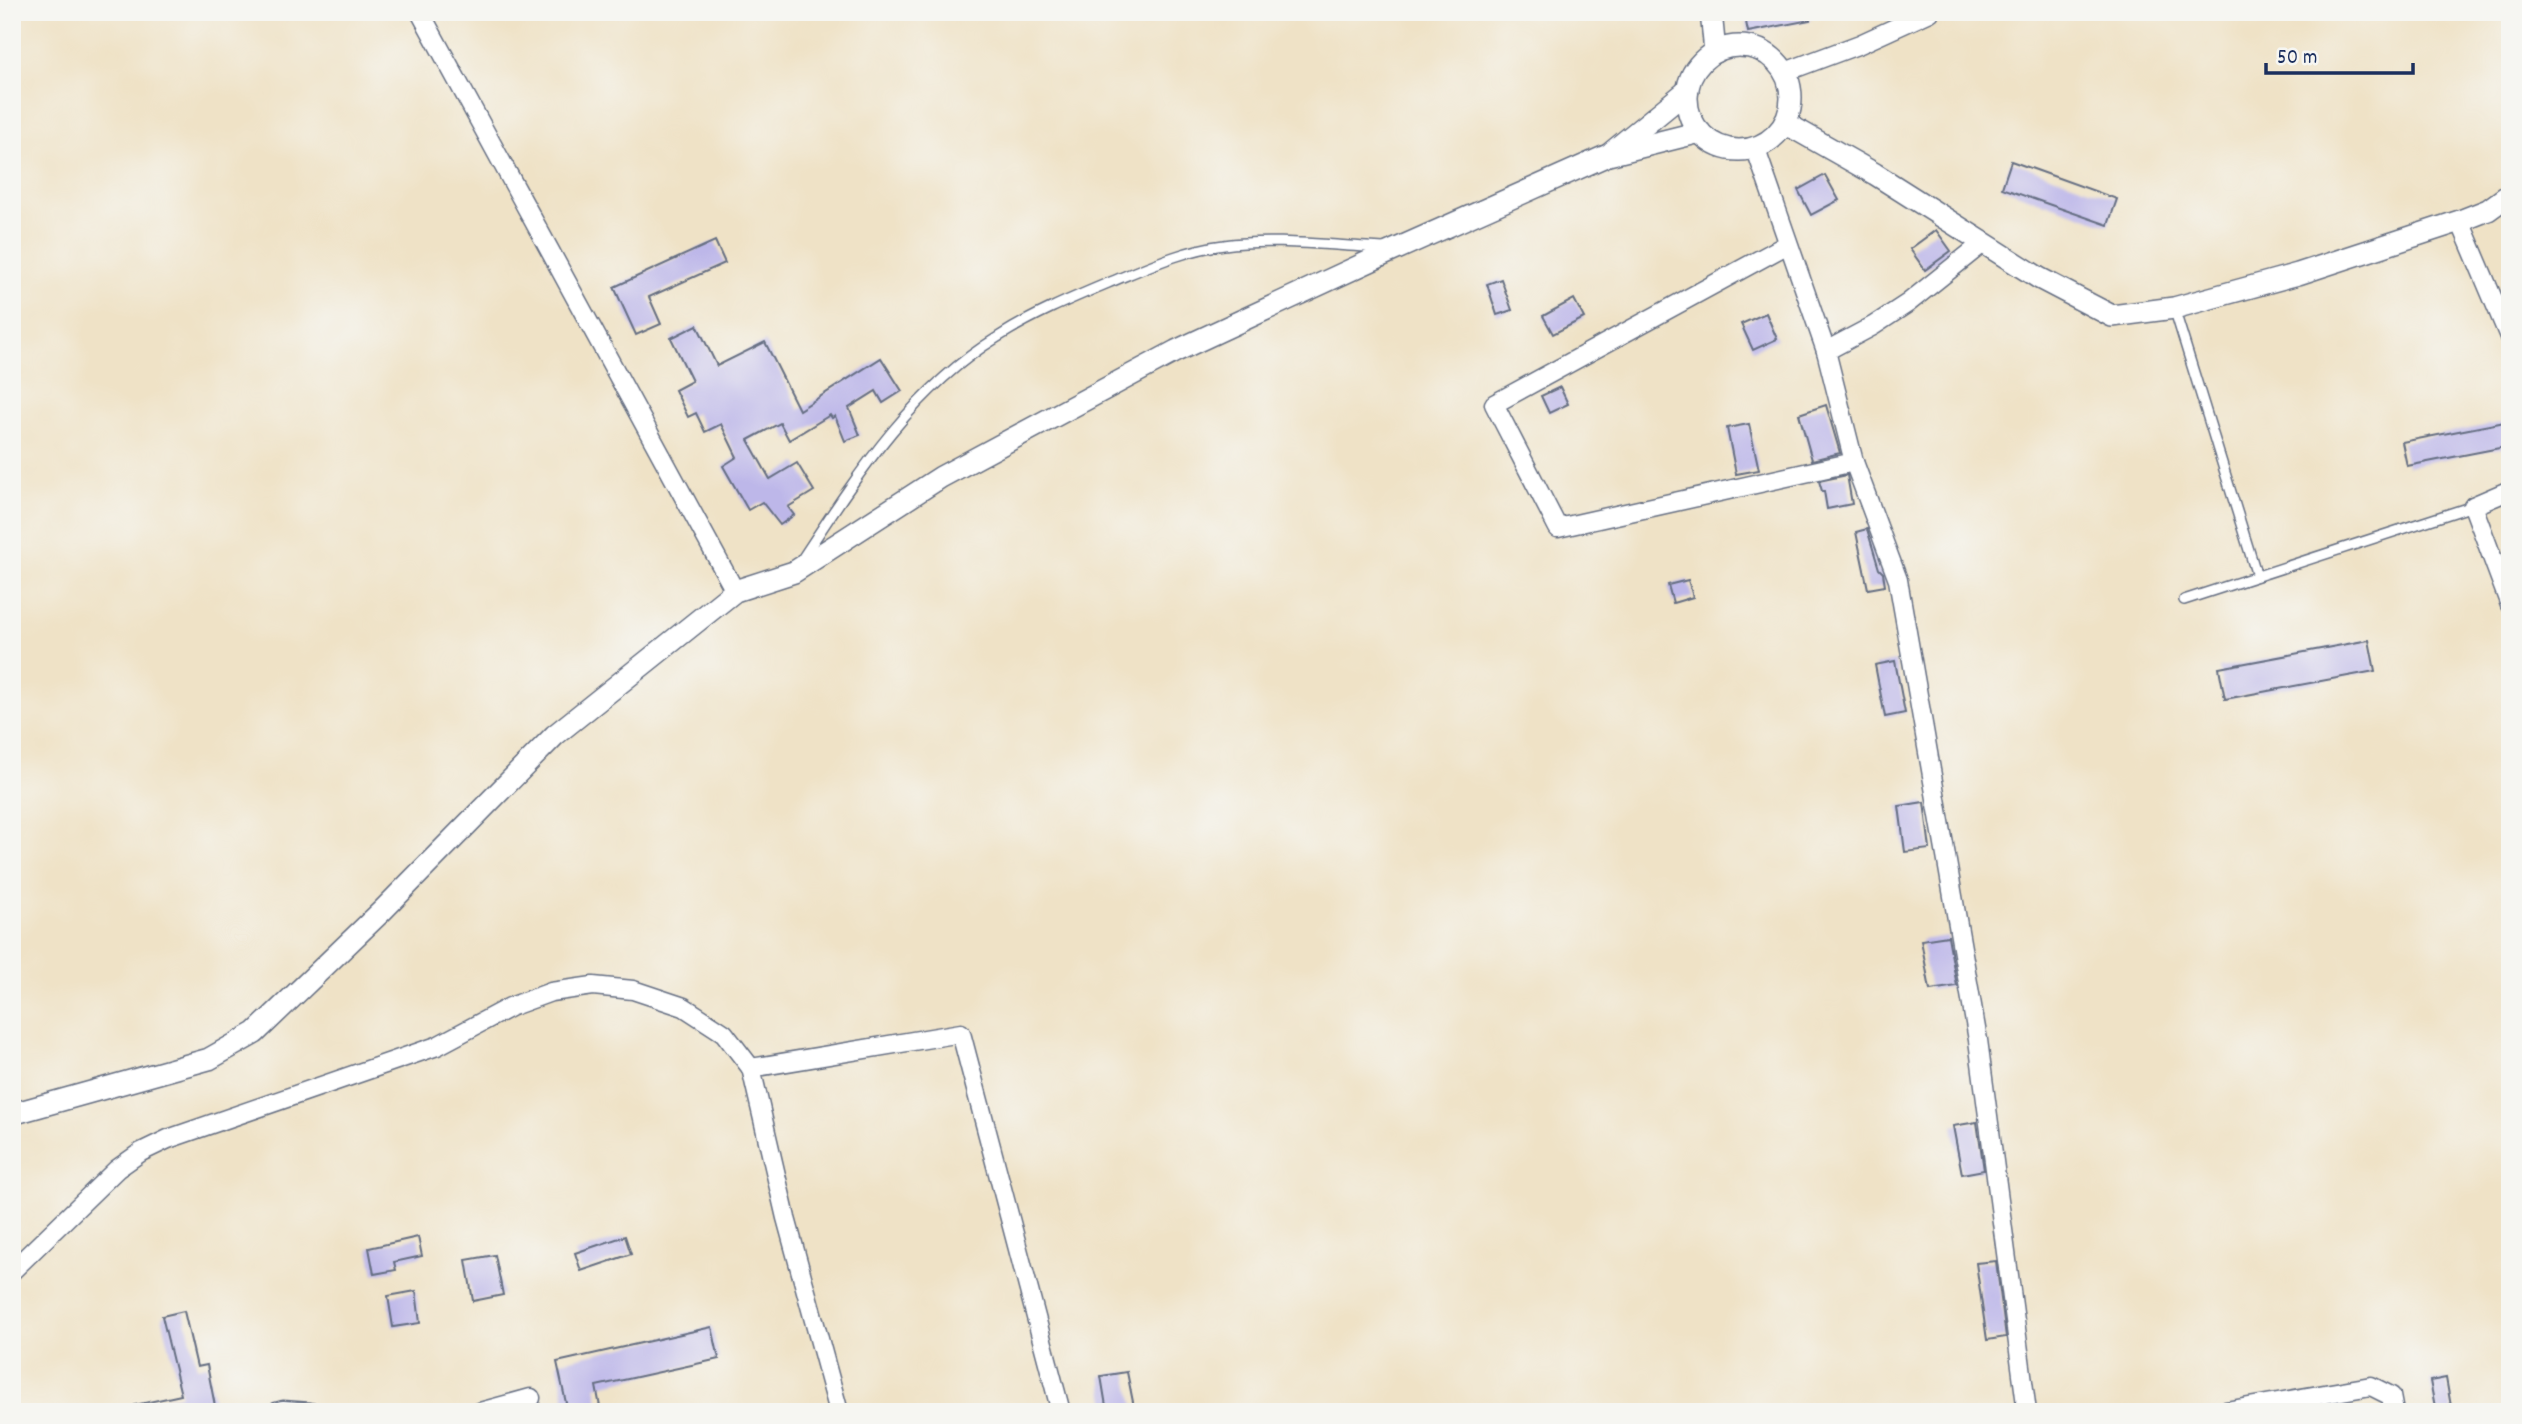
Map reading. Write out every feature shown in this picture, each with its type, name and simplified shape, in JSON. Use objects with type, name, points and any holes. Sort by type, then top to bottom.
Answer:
[{"type":"street","points":[[420,12],[734,591]]},
{"type":"street","points":[[1711,12],[1714,52]]},
{"type":"street","points":[[1785,72],[1860,44],[1930,12]]},
{"type":"street","points":[[1732,46],[1750,46],[1766,53],[1785,72],[1790,85],[1791,103],[1785,123],[1777,134],[1762,145],[1745,150],[1727,149],[1710,141],[1700,132],[1691,117],[1688,90],[1693,75],[1703,60],[1714,52],[1732,46]]},
{"type":"street","points":[[1608,155],[1688,90]]},
{"type":"street","points":[[1785,123],[1875,174],[2039,278],[2112,316],[2174,308],[2298,274],[2460,221],[2488,210],[2510,194]]},
{"type":"street","points":[[12,1114],[209,1059],[254,1033],[383,910],[555,735],[734,591],[794,572],[952,471],[1177,351],[1396,249],[1608,155],[1700,132]]},
{"type":"street","points":[[1755,147],[1826,351],[1854,462],[1898,580],[1978,1040],[2027,1412]]},
{"type":"street","points":[[2460,221],[2510,339]]},
{"type":"street","points":[[1826,351],[1873,326],[1908,303],[1983,243]]},
{"type":"street","points":[[1788,244],[1494,404],[1558,528],[1854,462]]},
{"type":"street","points":[[2510,490],[2473,506],[2510,605]]},
{"type":"street","points":[[12,1271],[117,1169],[141,1152],[168,1139],[437,1046],[510,1007],[551,992],[593,986],[633,990],[684,1007],[724,1034],[751,1068],[786,1218],[839,1412]]},
{"type":"street","points":[[751,1068],[961,1033],[1061,1412]]},
{"type":"street","points":[[2220,1412],[2371,1386],[2391,1396],[2394,1412]]},
{"type":"street","points":[[480,1412],[531,1398]]},
{"type":"street","points":[[276,1412],[310,1412]]},
{"type":"lane","points":[[794,572],[858,474],[901,422],[947,374],[996,337],[1054,306],[1172,257],[1224,245],[1264,243],[1396,249]]},
{"type":"lane","points":[[2174,308],[2257,576]]},
{"type":"lane","points":[[2184,600],[2473,506]]},
{"type":"building","points":[[1744,12],[1809,12],[1810,20],[1748,32]]},
{"type":"building","points":[[2011,161],[2117,199],[2108,225],[2002,188]]},
{"type":"building","points":[[1825,175],[1839,200],[1811,215],[1798,190]]},
{"type":"building","points":[[1936,230],[1951,251],[1925,270],[1910,249]]},
{"type":"building","points":[[715,241],[725,263],[649,297],[661,324],[636,335],[614,287]]},
{"type":"building","points":[[1501,279],[1512,310],[1497,315],[1487,284]]},
{"type":"building","points":[[1574,299],[1584,318],[1553,334],[1543,316]]},
{"type":"building","points":[[1766,313],[1777,339],[1753,350],[1741,324]]},
{"type":"building","points":[[697,325],[717,366],[765,342],[799,410],[881,358],[902,391],[883,403],[876,391],[849,408],[860,435],[845,441],[835,416],[832,418],[830,415],[789,440],[780,423],[748,440],[770,479],[797,463],[814,491],[788,507],[794,515],[780,525],[762,502],[748,510],[723,466],[737,457],[721,424],[705,432],[696,413],[688,417],[675,390],[692,381],[671,338]]},
{"type":"building","points":[[1560,387],[1568,404],[1549,413],[1541,396]]},
{"type":"building","points":[[1826,405],[1840,453],[1812,460],[1799,414]]},
{"type":"building","points":[[2510,421],[2510,446],[2407,466],[2402,442]]},
{"type":"building","points":[[1749,424],[1759,470],[1736,474],[1727,428]]},
{"type":"building","points":[[1847,475],[1852,504],[1827,509],[1819,481]]},
{"type":"building","points":[[1867,529],[1885,586],[1868,589],[1856,532]]},
{"type":"building","points":[[1688,580],[1693,597],[1673,603],[1668,585]]},
{"type":"building","points":[[2369,640],[2375,671],[2225,699],[2219,668]]},
{"type":"building","points":[[1895,661],[1905,713],[1885,717],[1875,665]]},
{"type":"building","points":[[1924,802],[1930,849],[1905,852],[1899,806]]},
{"type":"building","points":[[1948,936],[1957,986],[1930,990],[1921,940]]},
{"type":"building","points":[[1977,1122],[1984,1170],[1962,1174],[1953,1126]]},
{"type":"building","points":[[625,1236],[631,1254],[581,1271],[575,1253]]},
{"type":"building","points":[[418,1237],[422,1256],[394,1262],[396,1270],[374,1274],[369,1248]]},
{"type":"building","points":[[495,1255],[503,1295],[473,1301],[466,1260]]},
{"type":"building","points":[[1996,1261],[2006,1337],[1987,1340],[1976,1263]]},
{"type":"building","points":[[416,1291],[420,1323],[393,1327],[388,1296]]},
{"type":"building","points":[[184,1311],[197,1367],[207,1365],[215,1406],[187,1412],[135,1412],[135,1405],[181,1395],[162,1316]]},
{"type":"building","points":[[712,1327],[719,1359],[596,1386],[601,1412],[568,1412],[557,1362]]},
{"type":"building","points":[[1127,1372],[1135,1412],[1107,1412],[1101,1376]]},
{"type":"building","points":[[2446,1378],[2452,1412],[2436,1412],[2430,1381]]}]
